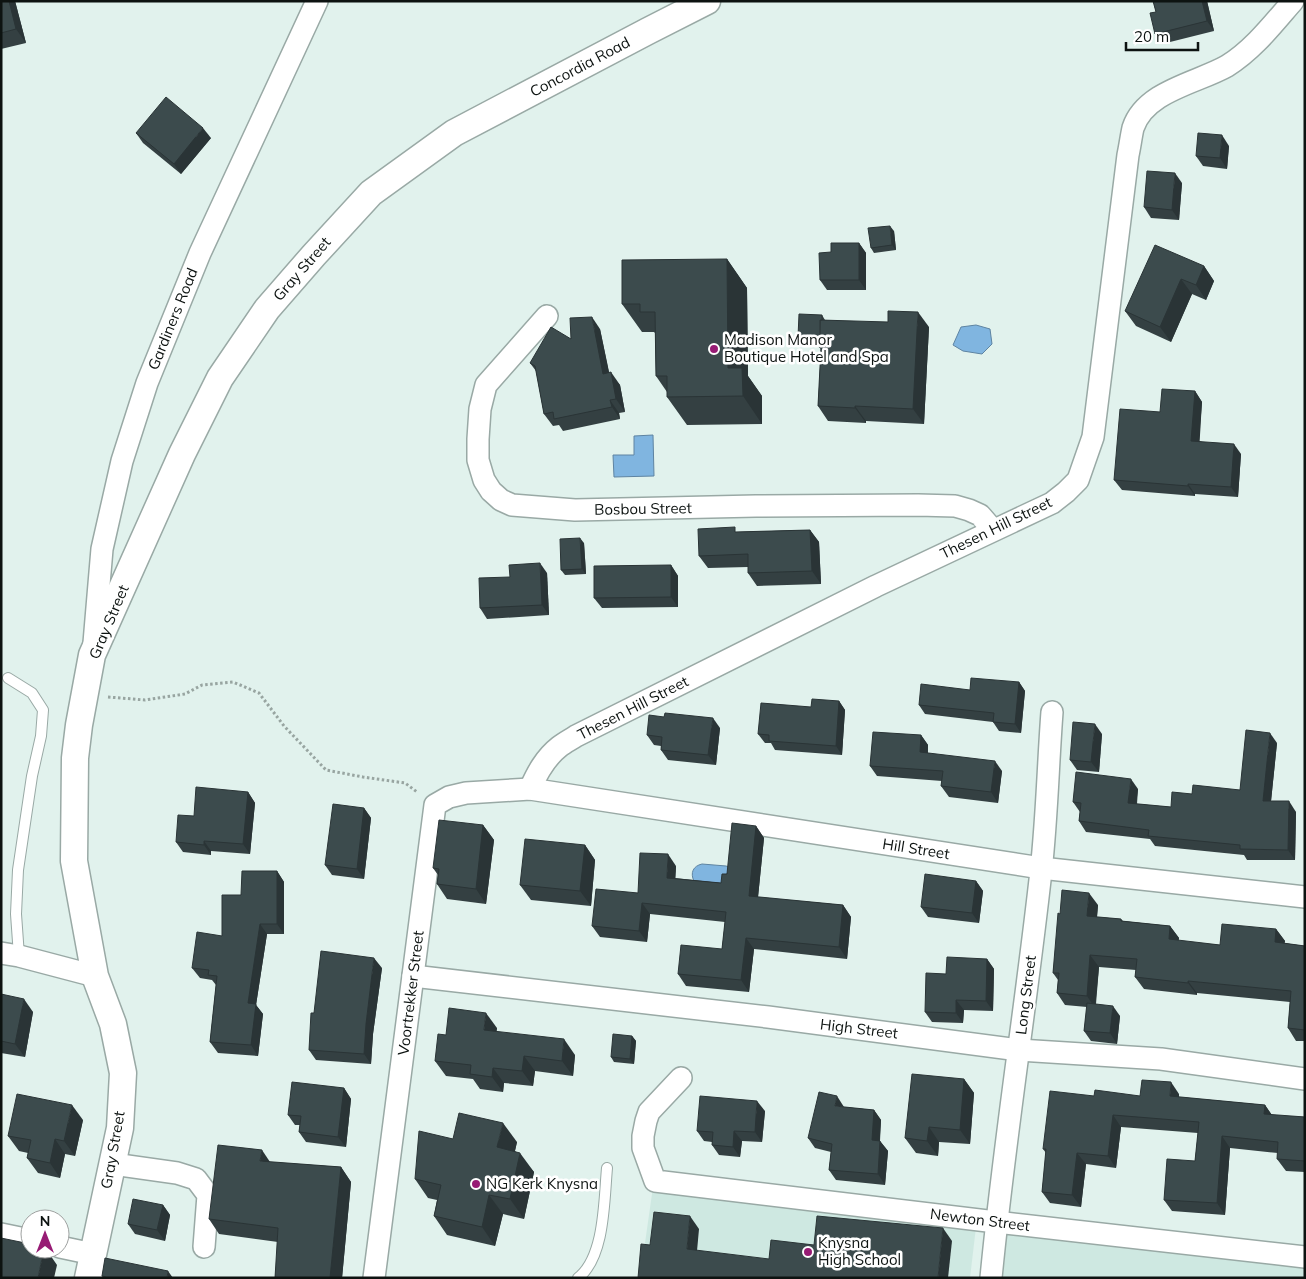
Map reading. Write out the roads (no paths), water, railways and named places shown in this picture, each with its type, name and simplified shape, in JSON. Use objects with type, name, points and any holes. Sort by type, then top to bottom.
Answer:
[{"type":"street","name":"Gardiners Road","points":[[92,656],[102,549],[122,460],[147,383],[200,253],[317,1]]},
{"type":"street","name":"Concordia Road","points":[[454,133],[707,1]]},
{"type":"street","name":"Thesen Hill Street","points":[[530,789],[541,766],[559,747],[576,736],[859,595],[1052,503],[1078,480],[1092,437],[1128,155],[1134,127],[1144,110],[1161,96],[1227,66],[1253,46],[1293,1]]},
{"type":"street","name":"Gray Street","points":[[90,1266],[120,1128],[123,1073],[114,1024],[95,976],[74,861],[75,758],[92,656],[182,454],[220,378],[267,309],[371,193],[454,133]]},
{"type":"street","name":"Bosbou Street","points":[[546,316],[486,385],[480,409],[478,460],[484,480],[501,500],[512,505],[575,510],[756,506],[955,506],[980,516],[993,530]]},
{"type":"street","name":"Long Street","points":[[990,1278],[1041,868],[1052,712]]},
{"type":"street","name":"Voortrekker Street","points":[[374,1278],[435,805],[449,797],[466,793],[530,789]]},
{"type":"street","name":"Hill Street","points":[[530,789],[1041,868],[1305,897]]},
{"type":"street","points":[[10,954],[95,976]]},
{"type":"street","name":"High Street","points":[[413,976],[768,1017],[1019,1050],[1161,1059],[1305,1079]]},
{"type":"street","name":"Newton Street","points":[[681,1078],[649,1112],[646,1121],[643,1148],[655,1180],[996,1222],[1305,1257]]},
{"type":"street","points":[[113,1164],[176,1173],[196,1179],[208,1195],[204,1248]]},
{"type":"street","points":[[1,1234],[20,1238]]},
{"type":"street","points":[[70,1253],[90,1266]]},
{"type":"lane","points":[[8,678],[32,693],[43,710],[41,736],[32,776],[18,870],[16,914],[10,954]]},
{"type":"lane","points":[[578,1278],[584,1273],[596,1252],[607,1168]]},
{"type":"water","points":[[976,325],[990,329],[992,344],[982,354],[963,351],[953,345],[961,327]]},
{"type":"water","points":[[653,435],[654,476],[614,477],[613,455],[634,455],[634,436]]},
{"type":"water","points":[[702,864],[729,867],[728,886],[694,881],[693,870],[696,866]]},
{"type":"place","name":"Madison Manor Boutique Hotel and Spa","points":[[714,349]]},
{"type":"place","name":"NG Kerk Knysna","points":[[476,1184]]},
{"type":"place","name":"Knysna High School","points":[[808,1252]]}]
